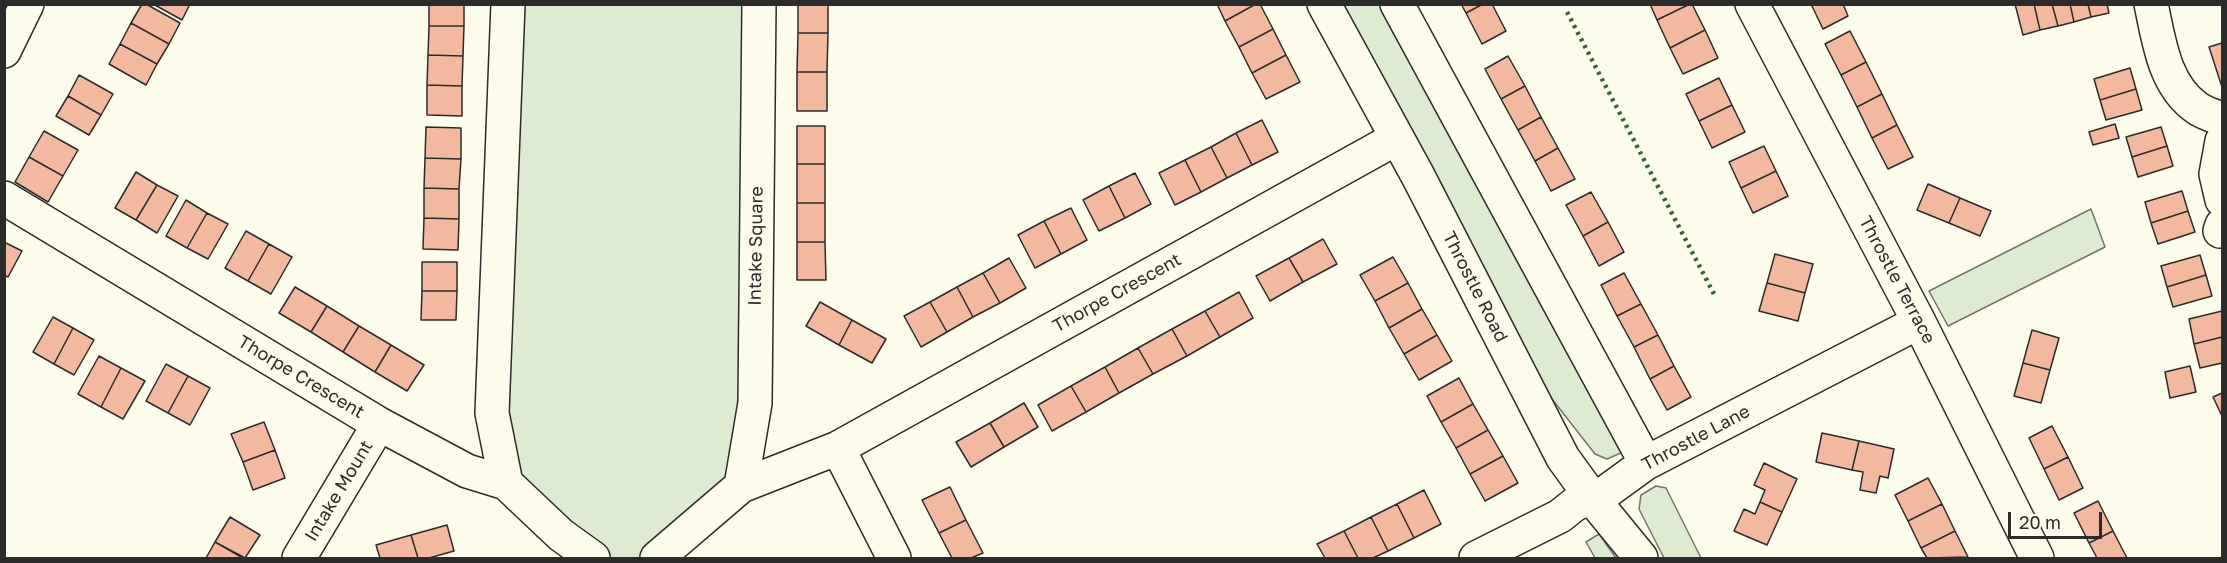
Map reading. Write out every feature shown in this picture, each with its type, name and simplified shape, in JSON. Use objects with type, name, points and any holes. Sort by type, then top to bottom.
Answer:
[{"type":"street","points":[[4,51],[27,4]]},
{"type":"street","points":[[506,483],[492,413],[508,4]]},
{"type":"street","name":"Intake Square","points":[[741,486],[755,403],[759,4]]},
{"type":"street","name":"Throstle Road","points":[[1324,4],[1397,138],[1563,458],[1641,558]]},
{"type":"street","points":[[1397,4],[1646,463]]},
{"type":"street","name":"Throstle Terrace","points":[[1752,4],[1919,322],[2037,558]]},
{"type":"street","points":[[2151,4],[2160,49],[2174,85],[2197,109],[2223,119]]},
{"type":"street","name":"Thorpe Crescent","points":[[657,558],[741,486],[838,448],[1397,138]]},
{"type":"street","points":[[2220,208],[2223,141]]},
{"type":"street","name":"Thorpe Crescent","points":[[4,198],[379,424],[467,471],[506,483],[561,535],[593,558]]},
{"type":"street","name":"Throstle Lane","points":[[1476,558],[1560,516],[1575,504],[1606,492],[1646,463],[1919,322]]},
{"type":"street","name":"Intake Mount","points":[[299,558],[379,424]]},
{"type":"street","points":[[838,448],[894,558]]},
{"type":"green space","points":[[508,5],[759,5],[741,486],[657,558],[593,558],[506,483]]},
{"type":"green space","points":[[1342,5],[1384,5],[1623,452],[1607,459],[1595,454],[1552,399]]},
{"type":"green space","points":[[2091,209],[2105,247],[1948,326],[1929,291]]},
{"type":"green space","points":[[1656,486],[1666,488],[1701,558],[1664,558],[1639,509],[1641,495]]},
{"type":"green space","points":[[1599,534],[1616,558],[1595,558],[1586,542]]},
{"type":"building","points":[[142,4],[180,23],[169,44],[131,23]]},
{"type":"building","points":[[153,4],[190,4],[182,20]]},
{"type":"building","points":[[429,4],[464,4],[464,26],[429,26]]},
{"type":"building","points":[[798,4],[828,4],[828,33],[798,33]]},
{"type":"building","points":[[1217,4],[1256,4],[1225,21]]},
{"type":"building","points":[[1260,4],[1273,29],[1239,47],[1225,21]]},
{"type":"building","points":[[1461,4],[1483,4],[1466,13]]},
{"type":"building","points":[[1483,4],[1492,4],[1506,31],[1482,44],[1466,13]]},
{"type":"building","points":[[1650,4],[1690,4],[1657,20]]},
{"type":"building","points":[[1690,4],[1705,30],[1670,48],[1657,20]]},
{"type":"building","points":[[1811,4],[1843,4],[1848,16],[1823,29]]},
{"type":"building","points":[[2015,4],[2034,4],[2040,30],[2023,35]]},
{"type":"building","points":[[2034,4],[2052,4],[2058,26],[2040,30]]},
{"type":"building","points":[[2052,4],[2070,4],[2074,22],[2058,26]]},
{"type":"building","points":[[2070,4],[2088,4],[2091,17],[2074,22]]},
{"type":"building","points":[[2088,4],[2107,4],[2109,13],[2091,17]]},
{"type":"building","points":[[131,23],[169,44],[157,64],[120,44]]},
{"type":"building","points":[[429,26],[464,26],[463,56],[428,55]]},
{"type":"building","points":[[1273,29],[1286,55],[1252,73],[1239,47]]},
{"type":"building","points":[[1705,30],[1718,58],[1683,74],[1670,48]]},
{"type":"building","points":[[1850,31],[1866,62],[1841,75],[1825,44]]},
{"type":"building","points":[[798,33],[828,33],[827,72],[797,72]]},
{"type":"building","points":[[2222,43],[2222,87],[2209,47]]},
{"type":"building","points":[[120,44],[157,64],[146,85],[109,64]]},
{"type":"building","points":[[428,55],[463,56],[462,86],[427,85]]},
{"type":"building","points":[[1286,55],[1300,82],[1266,99],[1252,73]]},
{"type":"building","points":[[1508,56],[1525,86],[1501,99],[1485,69]]},
{"type":"building","points":[[1866,62],[1882,94],[1857,107],[1841,75]]},
{"type":"building","points":[[2130,68],[2136,89],[2100,100],[2094,79]]},
{"type":"building","points":[[797,72],[827,72],[827,111],[797,111]]},
{"type":"building","points":[[79,75],[113,94],[101,115],[68,96]]},
{"type":"building","points":[[1719,78],[1732,105],[1699,121],[1686,94]]},
{"type":"building","points":[[427,85],[462,86],[462,116],[427,115]]},
{"type":"building","points":[[1525,86],[1541,117],[1518,130],[1501,99]]},
{"type":"building","points":[[2136,89],[2142,110],[2106,120],[2100,100]]},
{"type":"building","points":[[1882,94],[1897,125],[1872,138],[1857,107]]},
{"type":"building","points":[[68,96],[101,115],[89,135],[56,116]]},
{"type":"building","points":[[1732,105],[1745,132],[1712,148],[1699,121]]},
{"type":"building","points":[[1541,117],[1558,148],[1535,161],[1518,130]]},
{"type":"building","points":[[1262,120],[1278,152],[1252,165],[1236,133]]},
{"type":"building","points":[[2115,124],[2119,138],[2093,145],[2089,132]]},
{"type":"building","points":[[1897,125],[1913,157],[1888,169],[1872,138]]},
{"type":"building","points":[[797,126],[825,126],[825,164],[797,164]]},
{"type":"building","points":[[426,127],[461,128],[461,159],[425,158]]},
{"type":"building","points":[[2161,127],[2167,146],[2132,157],[2126,137]]},
{"type":"building","points":[[44,131],[78,150],[63,176],[29,157]]},
{"type":"building","points":[[1236,133],[1252,165],[1227,178],[1211,147]]},
{"type":"building","points":[[1764,146],[1776,171],[1741,188],[1729,162]]},
{"type":"building","points":[[2167,146],[2173,166],[2138,177],[2132,157]]},
{"type":"building","points":[[1211,147],[1227,178],[1201,192],[1185,160]]},
{"type":"building","points":[[1558,148],[1575,179],[1551,191],[1535,161]]},
{"type":"building","points":[[29,157],[63,176],[48,202],[15,182]]},
{"type":"building","points":[[425,158],[461,159],[459,189],[424,188]]},
{"type":"building","points":[[1185,160],[1201,192],[1175,205],[1159,173]]},
{"type":"building","points":[[797,164],[825,164],[825,203],[797,203]]},
{"type":"building","points":[[1776,171],[1788,196],[1753,213],[1741,188]]},
{"type":"building","points":[[136,172],[157,185],[136,220],[115,208]]},
{"type":"building","points":[[1135,173],[1151,204],[1125,218],[1109,186]]},
{"type":"building","points":[[1928,184],[1960,198],[1949,223],[1917,210]]},
{"type":"building","points":[[157,185],[178,196],[157,233],[136,220]]},
{"type":"building","points":[[1109,186],[1125,218],[1099,231],[1083,200]]},
{"type":"building","points":[[424,188],[459,189],[459,219],[424,218]]},
{"type":"building","points":[[2182,191],[2188,211],[2151,223],[2145,202]]},
{"type":"building","points":[[1591,192],[1608,222],[1583,236],[1566,205]]},
{"type":"building","points":[[1960,198],[1991,211],[1980,236],[1949,223]]},
{"type":"building","points":[[186,200],[207,213],[187,248],[166,236]]},
{"type":"building","points":[[797,203],[825,203],[825,242],[797,242]]},
{"type":"building","points":[[1071,208],[1087,240],[1061,254],[1044,221]]},
{"type":"building","points":[[2188,211],[2195,232],[2158,244],[2151,223]]},
{"type":"building","points":[[207,213],[228,224],[208,259],[187,248]]},
{"type":"building","points":[[424,218],[459,219],[458,250],[423,249]]},
{"type":"building","points":[[1044,221],[1061,254],[1035,268],[1018,235]]},
{"type":"building","points":[[1608,222],[1624,252],[1599,266],[1583,236]]},
{"type":"building","points":[[246,231],[269,244],[248,281],[225,268]]},
{"type":"building","points":[[1323,239],[1337,264],[1303,282],[1289,258]]},
{"type":"building","points":[[4,242],[22,251],[8,277],[4,275]]},
{"type":"building","points":[[797,242],[825,242],[826,280],[797,280]]},
{"type":"building","points":[[269,244],[292,257],[271,294],[248,281]]},
{"type":"building","points":[[1775,254],[1813,264],[1805,293],[1767,283]]},
{"type":"building","points":[[2200,255],[2206,275],[2167,287],[2161,266]]},
{"type":"building","points":[[1393,257],[1408,283],[1375,301],[1360,275]]},
{"type":"building","points":[[1009,258],[1026,288],[1000,303],[983,273]]},
{"type":"building","points":[[1289,258],[1303,282],[1270,301],[1256,276]]},
{"type":"building","points":[[422,262],[457,262],[457,291],[422,291]]},
{"type":"building","points":[[983,273],[1000,303],[973,317],[957,287]]},
{"type":"building","points":[[1624,273],[1641,304],[1617,316],[1601,285]]},
{"type":"building","points":[[2206,275],[2212,296],[2173,307],[2167,287]]},
{"type":"building","points":[[1408,283],[1422,309],[1389,328],[1375,301]]},
{"type":"building","points":[[1767,283],[1805,293],[1798,321],[1759,311]]},
{"type":"building","points":[[295,287],[327,306],[311,332],[279,313]]},
{"type":"building","points":[[957,287],[973,317],[947,332],[930,302]]},
{"type":"building","points":[[422,291],[457,291],[456,320],[421,320]]},
{"type":"building","points":[[1239,292],[1253,318],[1220,337],[1205,311]]},
{"type":"building","points":[[820,302],[852,320],[839,345],[806,326]]},
{"type":"building","points":[[930,302],[947,332],[921,347],[904,316]]},
{"type":"building","points":[[1641,304],[1658,335],[1634,347],[1617,316]]},
{"type":"building","points":[[327,306],[359,326],[343,352],[311,332]]},
{"type":"building","points":[[1422,309],[1437,335],[1404,354],[1389,328]]},
{"type":"building","points":[[1205,311],[1220,337],[1187,356],[1172,329]]},
{"type":"building","points":[[2222,311],[2222,337],[2194,344],[2189,319]]},
{"type":"building","points":[[53,317],[73,328],[54,364],[33,352]]},
{"type":"building","points":[[852,320],[886,339],[872,363],[839,345]]},
{"type":"building","points":[[359,326],[391,345],[375,372],[343,352]]},
{"type":"building","points":[[73,328],[94,340],[74,375],[54,364]]},
{"type":"building","points":[[1172,329],[1187,356],[1153,374],[1138,348]]},
{"type":"building","points":[[2032,330],[2059,338],[2050,370],[2023,363]]},
{"type":"building","points":[[1437,335],[1452,361],[1419,380],[1404,354]]},
{"type":"building","points":[[1658,335],[1674,366],[1650,379],[1634,347]]},
{"type":"building","points":[[2222,337],[2222,363],[2200,368],[2194,344]]},
{"type":"building","points":[[391,345],[424,365],[407,391],[375,372]]},
{"type":"building","points":[[1138,348],[1153,374],[1119,393],[1105,367]]},
{"type":"building","points":[[99,356],[121,368],[101,407],[78,394]]},
{"type":"building","points":[[2023,363],[2050,370],[2041,403],[2014,396]]},
{"type":"building","points":[[166,364],[188,376],[168,413],[146,401]]},
{"type":"building","points":[[1674,366],[1691,397],[1667,410],[1650,379]]},
{"type":"building","points":[[2190,366],[2196,392],[2170,398],[2165,372]]},
{"type":"building","points":[[1105,367],[1119,393],[1086,412],[1071,386]]},
{"type":"building","points":[[121,368],[145,381],[123,419],[101,407]]},
{"type":"building","points":[[188,376],[210,388],[190,425],[168,413]]},
{"type":"building","points":[[1459,378],[1473,404],[1441,422],[1427,396]]},
{"type":"building","points":[[1071,386],[1086,412],[1052,431],[1038,405]]},
{"type":"building","points":[[2222,393],[2222,416],[2213,397]]},
{"type":"building","points":[[1024,403],[1038,427],[1004,447],[990,423]]},
{"type":"building","points":[[1473,404],[1488,430],[1456,448],[1441,422]]},
{"type":"building","points":[[264,422],[275,450],[243,462],[231,434]]},
{"type":"building","points":[[990,423],[1004,447],[971,467],[956,442]]},
{"type":"building","points":[[2052,426],[2068,457],[2044,469],[2029,438]]},
{"type":"building","points":[[1488,430],[1503,456],[1470,474],[1456,448]]},
{"type":"building","points":[[1822,433],[1859,441],[1852,470],[1816,462]]},
{"type":"building","points":[[1859,441],[1894,449],[1888,478],[1880,476],[1876,493],[1860,490],[1863,472],[1852,470]]},
{"type":"building","points":[[275,450],[285,478],[253,490],[243,462]]},
{"type":"building","points":[[1503,456],[1518,483],[1485,501],[1470,474]]},
{"type":"building","points":[[2068,457],[2083,488],[2059,500],[2044,469]]},
{"type":"building","points":[[1764,463],[1797,479],[1782,512],[1760,502],[1765,490],[1754,485]]},
{"type":"building","points":[[1928,478],[1942,504],[1908,521],[1895,495]]},
{"type":"building","points":[[950,487],[966,520],[939,533],[922,500]]},
{"type":"building","points":[[1424,490],[1441,524],[1414,538],[1397,504]]},
{"type":"building","points":[[2098,501],[2113,531],[2089,543],[2074,513]]},
{"type":"building","points":[[1760,502],[1782,512],[1767,545],[1734,531],[1744,509],[1755,514]]},
{"type":"building","points":[[1397,504],[1414,538],[1388,551],[1371,517]]},
{"type":"building","points":[[1942,504],[1955,531],[1921,548],[1908,521]]},
{"type":"building","points":[[230,517],[260,535],[245,558],[215,542]]},
{"type":"building","points":[[1371,517],[1388,551],[1373,558],[1358,558],[1344,531]]},
{"type":"building","points":[[966,520],[983,553],[971,558],[952,558],[939,533]]},
{"type":"building","points":[[447,525],[454,551],[429,558],[418,558],[411,535]]},
{"type":"building","points":[[1344,531],[1358,558],[1325,558],[1317,544]]},
{"type":"building","points":[[1955,531],[1968,557],[1927,558],[1921,548]]},
{"type":"building","points":[[2113,531],[2127,558],[2097,558],[2089,543]]},
{"type":"building","points":[[411,535],[418,558],[380,558],[376,545]]},
{"type":"building","points":[[215,542],[243,558],[206,558]]},
{"type":"hedge","points":[[1567,12],[1715,296]]}]
